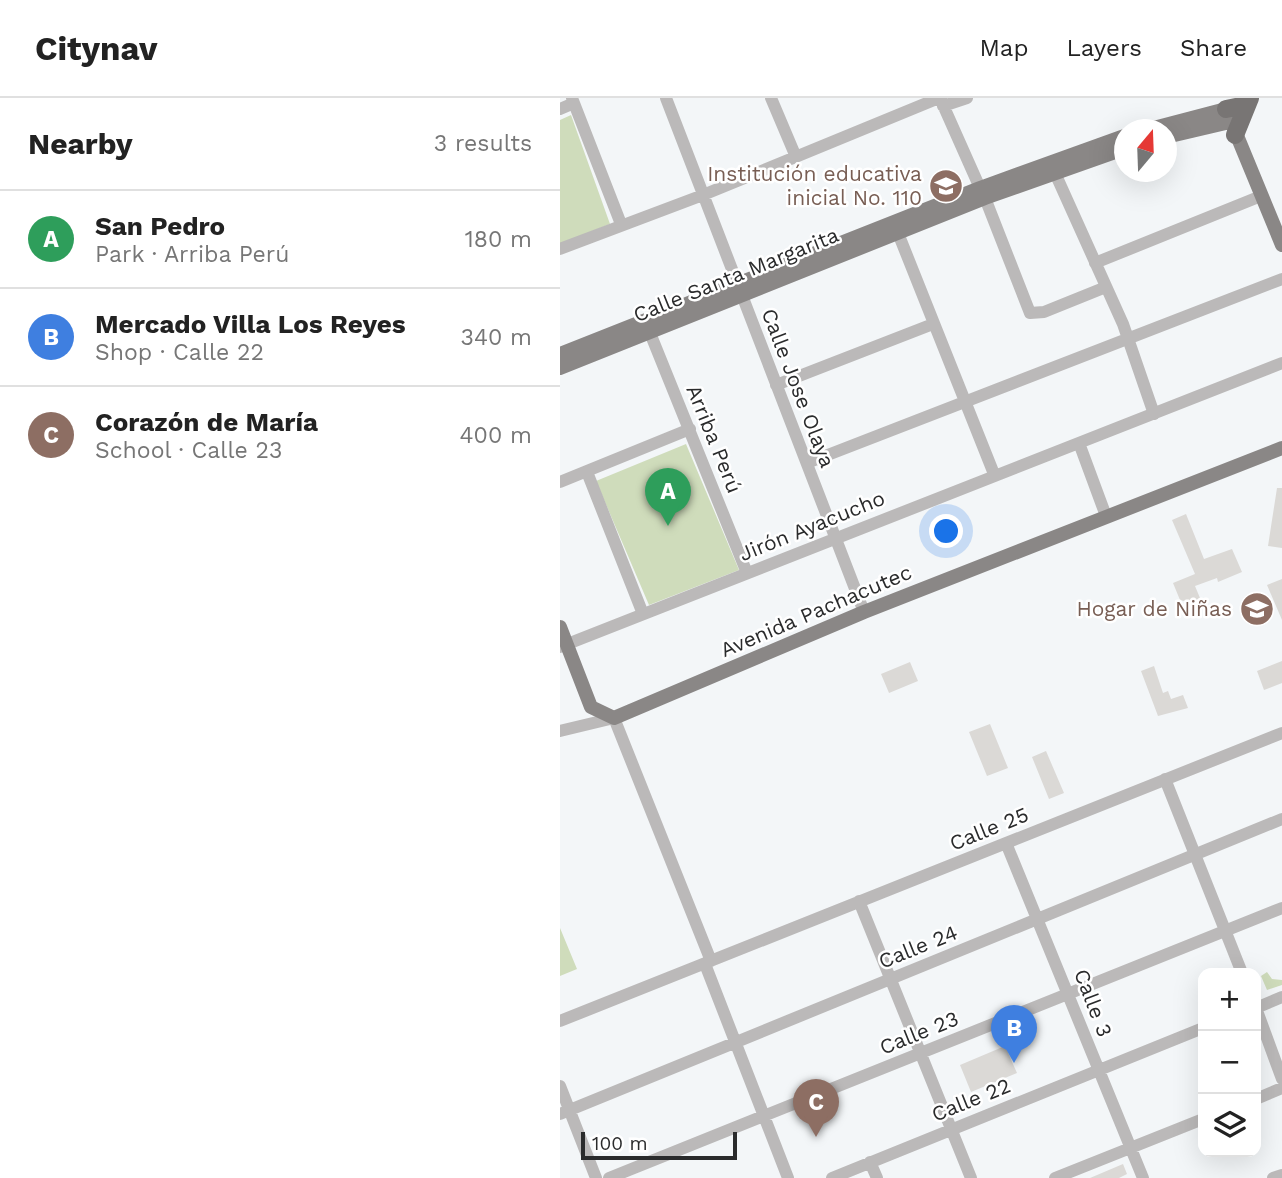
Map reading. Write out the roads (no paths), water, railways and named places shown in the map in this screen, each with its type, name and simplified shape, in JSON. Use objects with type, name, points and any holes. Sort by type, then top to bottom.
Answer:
[{"type":"highway","points":[[1228,116],[1248,101]]},
{"type":"highway","points":[[1228,116],[1248,101]]},
{"type":"main road","points":[[1177,125],[1228,116]]},
{"type":"main road","points":[[1177,134],[1228,116]]},
{"type":"main road","points":[[1228,116],[1282,245]]},
{"type":"main road","name":"Calle Santa Margarita","points":[[560,368],[647,327],[1114,140]]},
{"type":"main road","name":"Calle Santa Margarita","points":[[740,289],[898,233],[983,193],[1114,153]]},
{"type":"main road","name":"Calle Santa Margarita","points":[[560,354],[647,327]]},
{"type":"main road","name":"Avenida Pachacutec","points":[[614,718],[864,612],[1282,449]]},
{"type":"main road","points":[[560,627],[564,646],[591,707],[614,718]]},
{"type":"street","name":"Calle Jose Olaya","points":[[666,98],[864,612]]},
{"type":"street","points":[[771,98],[796,157]]},
{"type":"street","points":[[560,249],[941,101],[967,98]]},
{"type":"street","points":[[560,109],[573,101],[621,224]]},
{"type":"street","points":[[941,101],[983,193],[1030,313],[1044,312],[1106,287]]},
{"type":"street","points":[[1055,173],[1128,337],[1154,414]]},
{"type":"street","points":[[1095,262],[1261,196]]},
{"type":"street","points":[[898,233],[994,474]]},
{"type":"street","points":[[807,463],[1282,279]]},
{"type":"street","points":[[776,384],[933,324]]},
{"type":"street","name":"Arriba Perú","points":[[647,327],[747,573]]},
{"type":"street","name":"Jirón Ayacucho","points":[[564,646],[994,474],[1282,363]]},
{"type":"street","points":[[560,482],[690,429]]},
{"type":"street","points":[[1079,443],[1106,516]]},
{"type":"street","points":[[587,472],[643,614]]},
{"type":"street","points":[[614,718],[788,1178]]},
{"type":"street","name":"Avenida Pachacutec","points":[[560,731],[614,718]]},
{"type":"street","name":"Calle 25","points":[[560,1021],[1282,733]]},
{"type":"street","points":[[1165,779],[1240,968]]},
{"type":"street","name":"Calle 24","points":[[565,1113],[1282,819]]},
{"type":"street","name":"Calle 3","points":[[1006,843],[1070,993],[1098,1070],[1143,1178]]},
{"type":"street","points":[[859,901],[971,1178]]},
{"type":"street","name":"Calle 23","points":[[609,1178],[1282,908]]},
{"type":"street","points":[[1261,1006],[1282,997]]},
{"type":"street","points":[[1261,1022],[1282,1079]]},
{"type":"street","name":"Calle 22","points":[[832,1178],[1198,1030]]},
{"type":"street","points":[[560,1086],[565,1113],[596,1178]]},
{"type":"street","points":[[1261,1097],[1282,1088]]},
{"type":"street","points":[[1055,1178],[1198,1121]]},
{"type":"street","points":[[870,1162],[877,1178]]},
{"type":"street","points":[[1273,1178],[1282,1175]]},
{"type":"place","name":"Institución educativa inicial No. 110","points":[[946,186]]},
{"type":"place","name":"San Pedro","points":[[668,526]]},
{"type":"place","name":"Hogar de Niñas","points":[[1257,609]]},
{"type":"place","name":"Mercado Villa Los Reyes","points":[[1014,1063]]},
{"type":"place","name":"Corazón de María","points":[[816,1137]]}]
